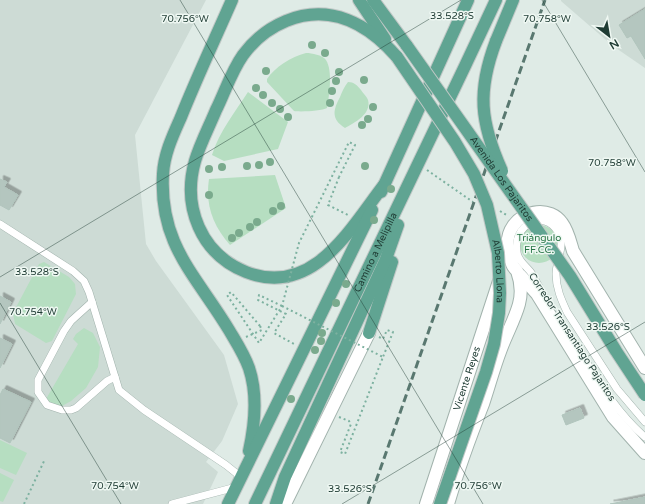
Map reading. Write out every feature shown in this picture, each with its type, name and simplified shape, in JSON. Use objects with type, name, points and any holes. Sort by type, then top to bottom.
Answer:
[{"type":"main road","points":[[232,0],[174,132],[163,174],[163,199],[169,230],[179,254],[236,341],[249,367],[254,388],[255,412],[251,441],[239,482]]},
{"type":"main road","points":[[359,0],[397,57]]},
{"type":"main road","name":"Avenida Los Pajaritos","points":[[373,0],[516,199],[583,296],[616,351],[645,395]]},
{"type":"main road","points":[[228,504],[384,185],[468,0]]},
{"type":"main road","name":"Camino a Melipilla","points":[[254,504],[496,0]]},
{"type":"main road","points":[[513,0],[496,41],[484,78],[483,96],[488,134],[492,148],[516,199]]},
{"type":"main road","points":[[384,185],[336,247],[316,265],[301,272],[284,277],[253,274],[233,266],[220,257],[208,244],[199,229],[191,201],[195,162],[238,63],[250,47],[260,38],[291,19],[313,14],[322,14],[342,18],[360,26],[370,32],[397,57]]},
{"type":"main road","name":"Alberto Llona","points":[[397,57],[455,142],[474,174],[492,221],[499,260],[499,313],[492,350],[486,372],[440,504]]},
{"type":"main road","points":[[369,333],[392,260],[405,192]]},
{"type":"main road","points":[[276,504],[285,477],[386,259],[398,225]]},
{"type":"street","points":[[508,253],[509,233],[516,222],[532,212],[542,212],[553,215],[562,222],[566,228],[573,251],[645,368]]},
{"type":"street","name":"Alberto Llona","points":[[448,504],[458,468],[483,402],[500,350],[519,306],[521,286],[508,253]]},
{"type":"street","name":"Vicente Reyes","points":[[426,504],[508,253]]},
{"type":"street","points":[[514,268],[537,294],[613,417],[645,453]]},
{"type":"street","points":[[284,504],[369,333]]},
{"type":"street","points":[[440,465],[445,460],[452,459],[458,468]]},
{"type":"lane","name":"Corredor Transantiago Pajaritos","points":[[645,422],[617,389],[562,302],[557,287],[556,274],[561,245],[560,233],[548,223],[538,220],[530,222],[522,229],[517,238],[516,247],[519,259],[532,273],[548,303],[614,403],[645,437]]},
{"type":"lane","points":[[0,224],[73,271],[84,282],[90,292],[119,390],[144,410],[226,465],[239,482],[172,504]]},
{"type":"lane","points":[[92,302],[71,321],[64,331],[38,380],[38,392],[47,405],[62,410],[71,410],[76,408],[107,381],[115,377]]},
{"type":"path","points":[[236,341],[262,330],[231,292],[227,295],[259,343],[282,306],[299,243],[349,142],[355,145],[339,177],[328,205],[358,219]]},
{"type":"path","points":[[418,164],[474,202]]},
{"type":"path","points":[[496,210],[503,212],[516,222]]},
{"type":"path","points":[[304,350],[274,333],[286,314],[258,300],[259,295],[383,357]]},
{"type":"path","points":[[330,413],[349,421],[351,424],[340,452],[345,454],[393,332],[386,330],[383,339]]},
{"type":"path","points":[[24,504],[45,459]]},
{"type":"shaded area","points":[[0,0],[206,0],[135,135],[146,244],[156,261],[224,355],[238,404],[222,441],[206,462],[218,472],[203,504],[0,504]]},
{"type":"shaded area","points":[[561,0],[645,0],[645,68],[613,46]]},
{"type":"green space","points":[[306,53],[322,57],[326,60],[328,65],[330,84],[327,108],[311,111],[294,111],[267,82],[267,79],[274,70],[284,63]]},
{"type":"green space","points":[[348,82],[354,83],[360,88],[368,100],[369,105],[365,114],[345,128],[340,125],[335,118],[335,110],[342,91]]},
{"type":"green space","points":[[248,92],[288,122],[278,149],[224,161],[212,155],[223,130]]},
{"type":"green space","points":[[275,175],[286,208],[230,245],[215,223],[209,206],[209,179]]},
{"type":"green space","name":"Triángulo FF.CC.","points":[[539,225],[549,228],[555,234],[558,244],[555,254],[549,260],[539,263],[529,260],[523,254],[520,244],[523,234],[529,228]]},
{"type":"green space","points":[[44,262],[69,277],[75,284],[76,294],[52,341],[46,343],[15,324],[13,313],[39,264]]},
{"type":"green space","points":[[84,328],[93,333],[100,347],[98,367],[86,388],[71,401],[62,406],[50,407],[46,399],[78,344],[73,339],[76,334]]},
{"type":"green space","points":[[0,440],[27,453],[16,475],[0,468]]},
{"type":"green space","points":[[0,473],[14,480],[3,502],[0,501]]},
{"type":"building","points":[[645,9],[645,59],[631,36],[627,38],[619,25]]},
{"type":"building","points":[[0,179],[7,182],[4,187],[18,195],[9,210],[0,205]]},
{"type":"building","points":[[0,296],[11,302],[0,324]]},
{"type":"building","points":[[0,338],[12,344],[0,368]]},
{"type":"building","points":[[3,389],[31,402],[10,443],[0,438],[0,395]]},
{"type":"building","points":[[580,408],[584,418],[566,425],[562,415]]},
{"type":"building","points":[[645,497],[645,504],[610,504]]},
{"type":"railway","points":[[368,504],[545,0]]}]
